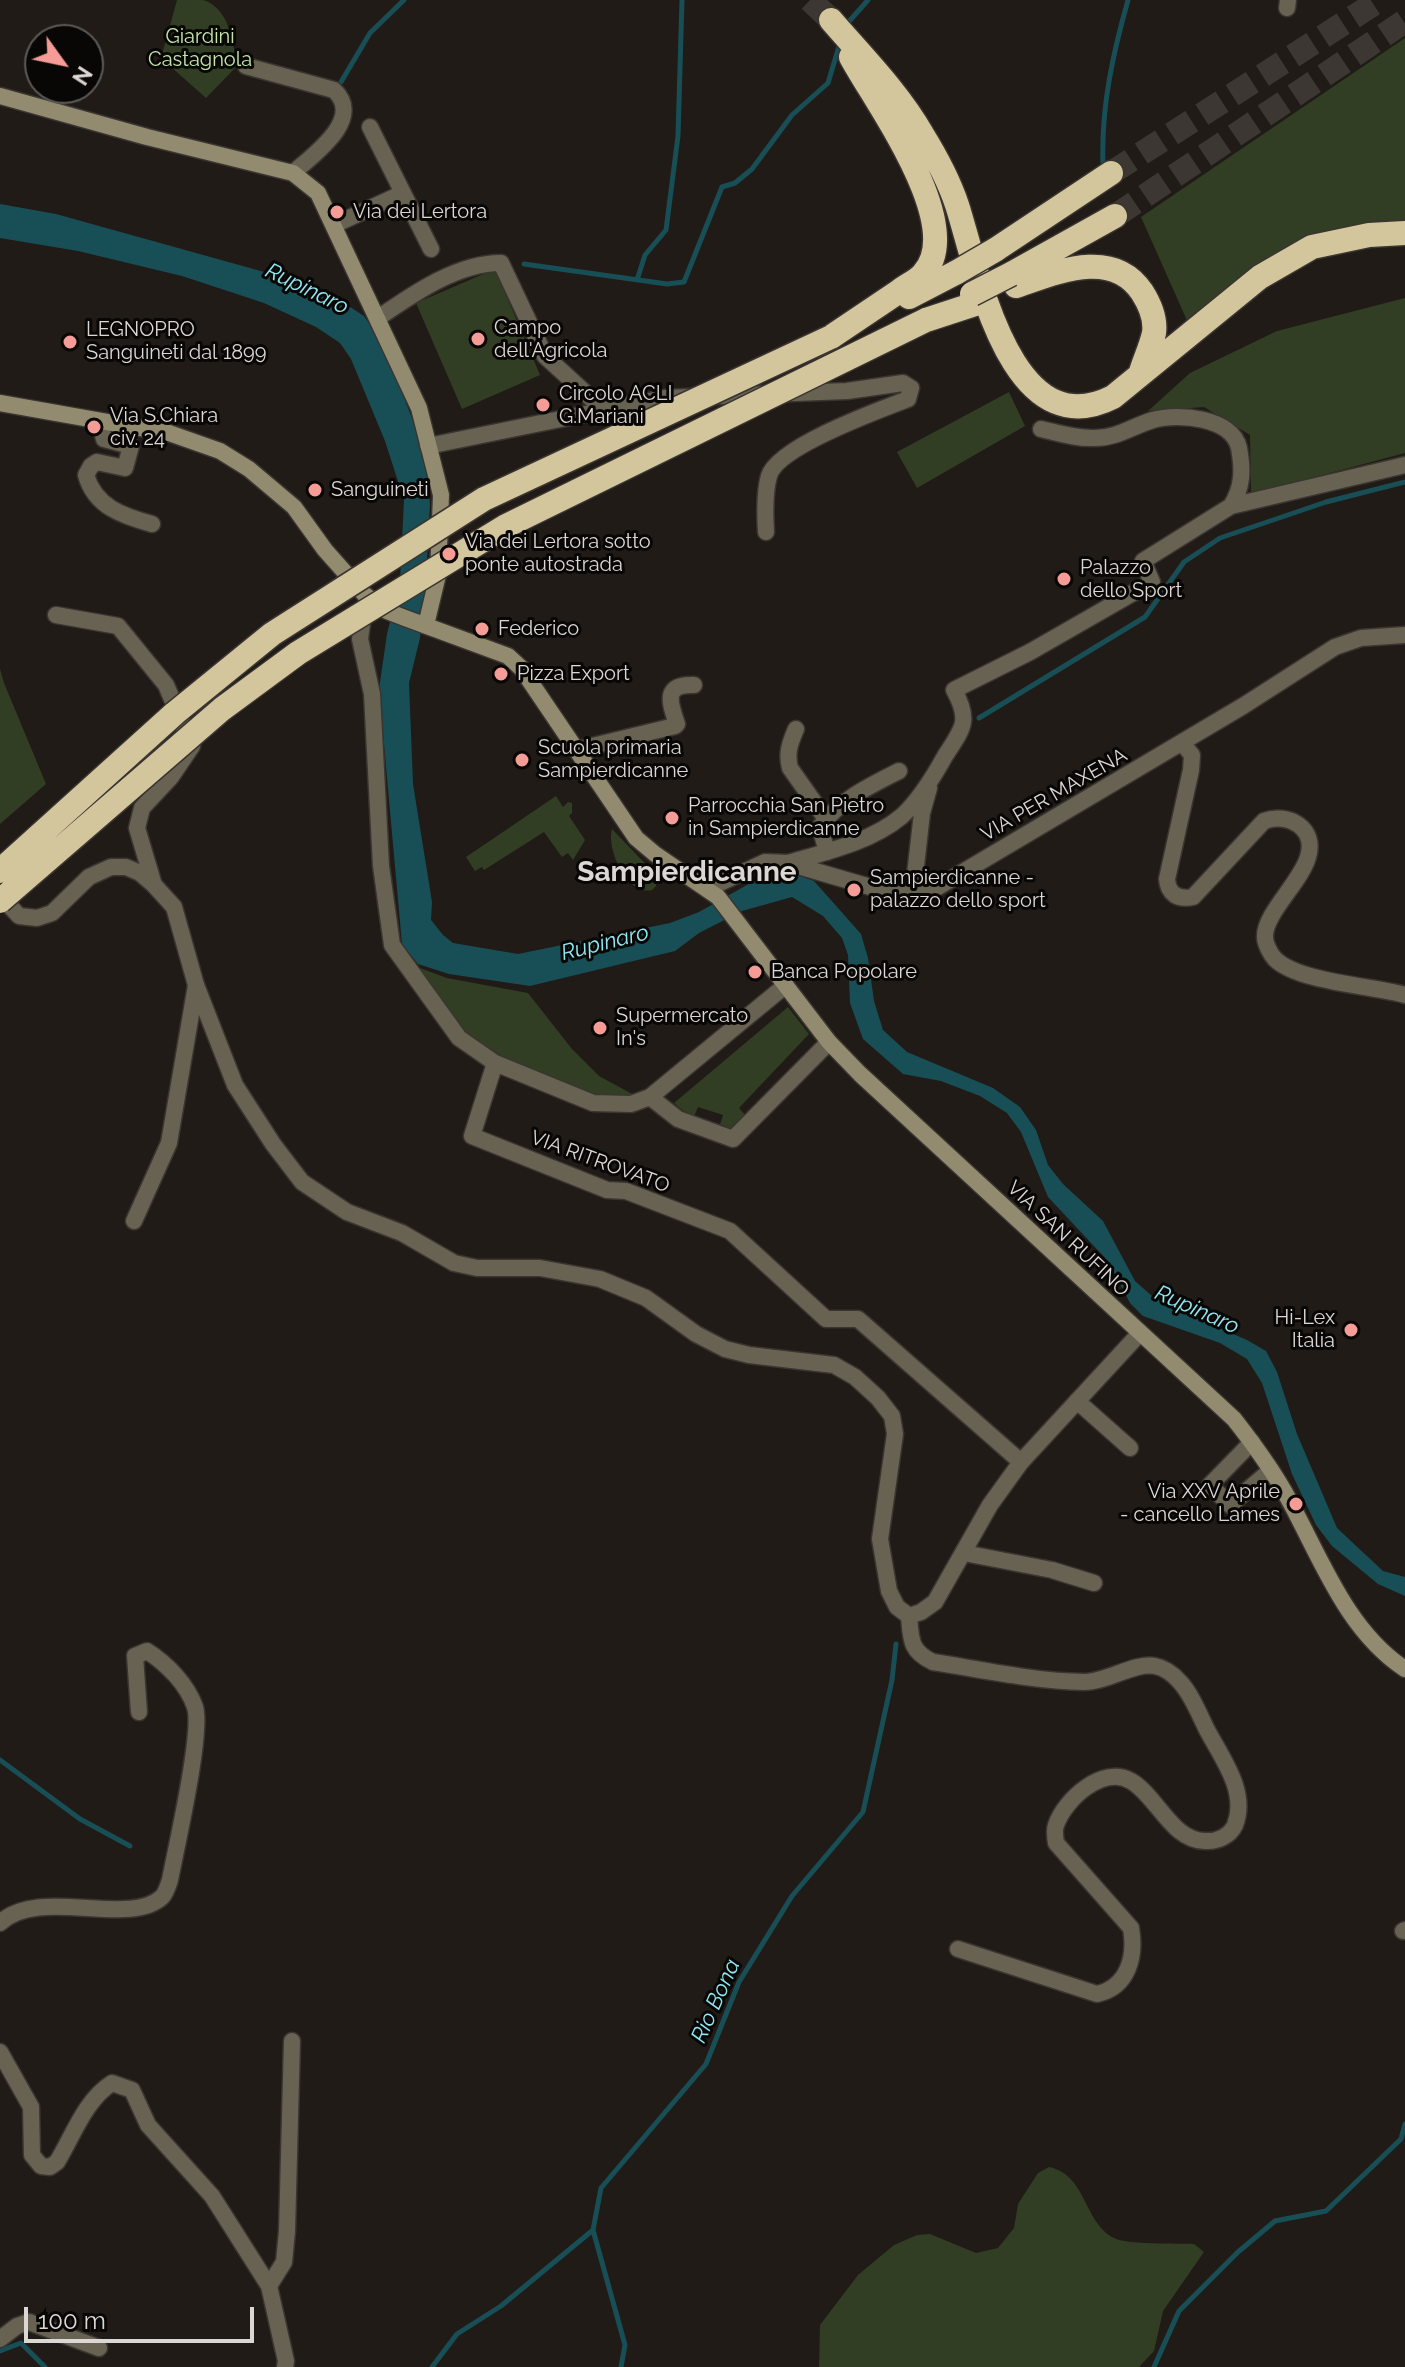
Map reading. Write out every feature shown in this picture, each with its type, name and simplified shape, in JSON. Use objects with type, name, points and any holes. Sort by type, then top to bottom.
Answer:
[{"type":"highway","points":[[923,282],[934,245],[935,229],[930,204],[905,148],[868,89],[831,20],[922,132],[955,201],[1012,363],[1045,398],[1074,407],[1100,403],[1139,377],[1260,277],[1312,247],[1369,235],[1405,233]]},
{"type":"highway","points":[[0,871],[175,713],[272,634],[484,499],[831,337],[923,282],[957,272],[1111,173]]},
{"type":"highway","points":[[6,904],[222,709],[298,653],[506,526],[1013,280],[1115,216]]},
{"type":"highway","points":[[1013,280],[1095,266],[1113,269],[1136,284],[1150,304],[1154,331],[1139,377]]},
{"type":"main road","points":[[0,96],[293,173],[318,193],[419,408],[441,495],[438,575],[426,625]]},
{"type":"main road","name":"VIA SAN RUFINO","points":[[0,403],[169,433],[204,443],[249,469],[294,507],[325,550],[365,595],[387,611],[508,656],[521,668],[636,838],[712,893],[734,917],[829,1042],[869,1083],[1234,1419],[1271,1470],[1346,1608],[1378,1645],[1405,1669]]},
{"type":"street","points":[[246,66],[334,90],[341,96],[344,113],[340,127],[293,173]]},
{"type":"street","points":[[370,127],[431,249]]},
{"type":"street","points":[[334,225],[403,193]]},
{"type":"street","points":[[378,318],[438,281],[484,263],[501,263],[545,356],[604,410]]},
{"type":"street","points":[[428,446],[664,398],[847,391],[903,383],[911,388],[908,399],[797,448],[775,466],[769,475],[766,532]]},
{"type":"street","points":[[1041,429],[1097,439],[1120,435],[1153,421],[1174,417],[1201,420],[1222,427],[1237,439],[1242,464],[1240,491],[1231,506]]},
{"type":"street","points":[[99,421],[104,439],[131,446],[125,468],[97,462],[91,466],[86,475],[90,488],[97,498],[114,510],[152,524]]},
{"type":"street","points":[[788,863],[873,834],[903,815],[932,779],[962,728],[965,710],[954,690],[1030,652],[1152,582],[1143,561],[1231,506],[1405,465]]},
{"type":"street","points":[[365,595],[360,639],[372,694],[381,866],[392,945],[459,1038],[495,1063],[593,1103],[631,1104],[650,1097],[786,985]]},
{"type":"street","points":[[56,615],[118,626],[166,685],[192,746],[171,777],[142,808],[137,828],[154,885]]},
{"type":"street","name":"VIA PER MAXENA","points":[[712,893],[765,862],[788,863],[884,891],[913,892],[936,888],[1182,743],[1335,647],[1361,638],[1405,635]]},
{"type":"street","points":[[576,750],[675,726],[670,701],[673,691],[681,685],[694,685]]},
{"type":"street","points":[[796,729],[787,758],[790,768],[826,819]]},
{"type":"street","points":[[1182,743],[1192,755],[1191,770],[1167,879],[1170,891],[1180,898],[1193,897],[1264,821],[1274,817],[1295,821],[1308,837],[1308,858],[1296,883],[1271,918],[1264,937],[1268,949],[1276,960],[1300,973],[1405,995]]},
{"type":"street","points":[[827,852],[820,827],[826,819],[865,788],[899,771]]},
{"type":"street","points":[[913,892],[922,813],[932,779]]},
{"type":"street","points":[[6,904],[37,918],[52,913],[89,877],[111,867],[126,867],[140,873],[154,885],[174,907],[196,985],[235,1085],[295,1173],[321,1197],[347,1212],[402,1233],[454,1263],[477,1268],[540,1268],[600,1279],[646,1298],[696,1334],[725,1349],[749,1355],[834,1365],[855,1377],[892,1416],[895,1434],[880,1539],[889,1591],[897,1607],[909,1616],[913,1645],[920,1656],[933,1662],[1087,1682],[1145,1665],[1157,1666],[1172,1673],[1185,1688],[1237,1788],[1240,1813],[1232,1832],[1218,1840],[1203,1842],[1188,1837],[1131,1781],[1112,1776],[1095,1780],[1063,1812],[1055,1827],[1056,1843],[1131,1928],[1130,1966],[1122,1980],[1112,1991],[1097,1994],[958,1949]]},
{"type":"street","points":[[134,1221],[169,1143],[196,985]]},
{"type":"street","points":[[650,1097],[678,1119],[733,1139],[829,1042]]},
{"type":"street","name":"VIA RITROVATO","points":[[495,1063],[472,1136],[607,1190],[626,1191],[730,1231],[826,1319],[858,1319],[1021,1462]]},
{"type":"street","points":[[909,1616],[935,1602],[990,1505],[1021,1462],[1140,1333]]},
{"type":"street","points":[[1077,1401],[1130,1448]]},
{"type":"street","points":[[1252,1442],[1210,1485],[1230,1505],[1271,1470]]},
{"type":"street","points":[[964,1553],[1052,1570],[1094,1583]]},
{"type":"street","points":[[0,1923],[12,1912],[74,1906],[127,1909],[149,1905],[164,1896],[170,1880],[195,1741],[196,1709],[185,1688],[162,1661],[147,1651],[135,1656],[139,1712]]},
{"type":"street","points":[[269,2286],[284,2262],[287,2231],[292,2041]]},
{"type":"street","points":[[0,2052],[31,2107],[32,2155],[37,2163],[50,2167],[57,2162],[85,2113],[103,2089],[112,2083],[132,2090],[148,2125],[212,2196],[269,2286],[285,2367]]},
{"type":"street","points":[[0,2339],[17,2326],[29,2322],[99,2348]]},
{"type":"green space","name":"Giardini Castagnola","points":[[177,0],[203,0],[212,4],[225,19],[232,38],[237,66],[206,98],[161,58]]},
{"type":"green space","points":[[1405,38],[1405,224],[1330,233],[1189,325],[1141,217]]},
{"type":"green space","name":"Campo dell'Agricola","points":[[495,269],[540,375],[462,409],[416,303]]},
{"type":"green space","points":[[1405,298],[1405,453],[1251,494],[1250,435],[1204,407],[1148,411],[1190,373],[1277,331]]},
{"type":"green space","points":[[1009,392],[1025,426],[917,488],[897,452]]},
{"type":"green space","points":[[0,669],[46,784],[0,824]]},
{"type":"green space","points":[[556,796],[563,807],[568,802],[572,803],[569,816],[585,840],[573,860],[568,853],[562,857],[544,832],[484,870],[482,867],[475,871],[466,857]]},
{"type":"green space","points":[[612,829],[657,876],[656,886],[652,890],[634,886],[620,869],[612,848]]},
{"type":"green space","points":[[417,967],[447,978],[528,993],[572,1049],[599,1076],[634,1095],[613,1100],[595,1099],[484,1049],[467,1037]]},
{"type":"green space","points":[[788,1007],[809,1034],[739,1108],[745,1115],[727,1132],[719,1128],[723,1115],[698,1107],[693,1119],[674,1103]]},
{"type":"green space","points":[[1049,2167],[1071,2179],[1096,2221],[1114,2238],[1141,2243],[1194,2244],[1204,2252],[1163,2311],[1154,2351],[1139,2367],[819,2367],[820,2325],[858,2275],[894,2245],[917,2235],[930,2234],[976,2253],[998,2248],[1014,2228],[1018,2204],[1038,2173]]},
{"type":"water","name":"Rupinaro","points":[[0,204],[56,214],[275,275],[344,303],[364,316],[375,332],[416,429],[427,471],[430,504],[426,578],[420,638],[409,683],[413,784],[432,902],[431,920],[443,935],[453,943],[518,954],[670,923],[699,912],[777,868],[814,881],[861,934],[883,1030],[907,1052],[993,1088],[1020,1107],[1036,1130],[1048,1165],[1063,1184],[1103,1221],[1135,1281],[1152,1296],[1266,1351],[1337,1528],[1383,1571],[1405,1577],[1405,1596],[1378,1584],[1332,1546],[1316,1525],[1292,1474],[1262,1383],[1247,1359],[1220,1343],[1143,1316],[1130,1303],[1108,1261],[1048,1197],[1021,1132],[1007,1113],[980,1096],[941,1081],[903,1074],[863,1039],[850,1003],[848,955],[842,938],[823,916],[792,897],[742,911],[699,933],[675,951],[530,986],[449,974],[418,964],[402,944],[379,689],[387,634],[400,581],[404,500],[385,441],[351,359],[340,343],[316,327],[264,303],[182,276],[78,251],[0,238]]},
{"type":"waterway","points":[[341,82],[370,33],[404,0]]},
{"type":"waterway","points":[[637,280],[645,255],[666,230],[678,136],[682,0]]},
{"type":"waterway","points":[[845,26],[868,0]]},
{"type":"waterway","points":[[1103,163],[1109,80],[1128,0]]},
{"type":"waterway","points":[[524,264],[667,284],[684,282],[722,187],[735,183],[752,169],[792,115],[828,83],[840,43]]},
{"type":"waterway","points":[[979,718],[1145,617],[1184,562],[1220,538],[1326,502],[1405,482]]},
{"type":"waterway","name":"Rio Bona","points":[[621,2367],[625,2345],[593,2230],[601,2188],[706,2064],[739,1982],[792,1896],[863,1812],[892,1680],[896,1644]]},
{"type":"waterway","points":[[0,1760],[80,1819],[130,1846]]},
{"type":"waterway","points":[[1154,2367],[1179,2311],[1238,2252],[1275,2221],[1326,2211],[1401,2139],[1405,2124]]},
{"type":"waterway","points":[[432,2367],[457,2334],[501,2306],[593,2230]]},
{"type":"waterway","points":[[0,2351],[21,2343],[45,2367]]},
{"type":"tunnel","points":[[810,0],[831,20]]},
{"type":"tunnel","points":[[1111,173],[1380,0]]},
{"type":"tunnel","points":[[1115,216],[1405,21]]},
{"type":"place","name":"Via dei Lertora","points":[[337,212]]},
{"type":"place","name":"Campo dell'Agricola","points":[[478,339]]},
{"type":"place","name":"LEGNOPRO Sanguineti dal 1899","points":[[70,342]]},
{"type":"place","name":"Circolo ACLI G.Mariani","points":[[543,405]]},
{"type":"place","name":"Via S.Chiara civ. 24","points":[[94,427]]},
{"type":"place","name":"Sanguineti","points":[[315,490]]},
{"type":"place","name":"Via dei Lertora sotto ponte autostrada","points":[[449,554]]},
{"type":"place","name":"Palazzo dello Sport","points":[[1064,579]]},
{"type":"place","name":"Federico","points":[[482,629]]},
{"type":"place","name":"Pizza Export","points":[[501,674]]},
{"type":"place","name":"Scuola primaria Sampierdicanne","points":[[522,760]]},
{"type":"place","name":"Parrocchia San Pietro in Sampierdicanne","points":[[672,818]]},
{"type":"place","name":"Sampierdicanne - palazzo dello sport","points":[[854,890]]},
{"type":"place","name":"Banca Popolare","points":[[755,972]]},
{"type":"place","name":"Supermercato In's","points":[[600,1028]]},
{"type":"place","name":"Hi-Lex Italia","points":[[1351,1330]]},
{"type":"place","name":"Via XXV Aprile - cancello Lames","points":[[1296,1504]]},
{"type":"district","name":"Sampierdicanne","points":[[687,873]]}]
